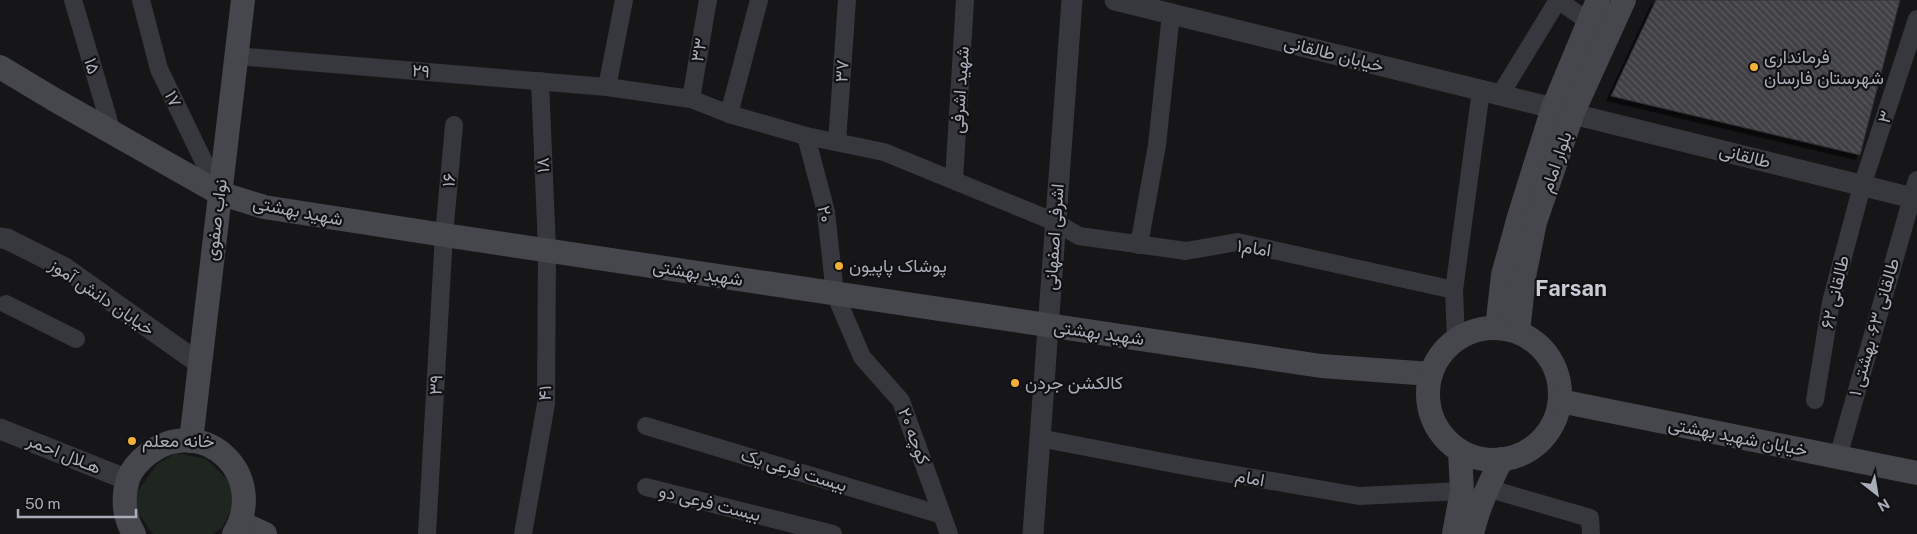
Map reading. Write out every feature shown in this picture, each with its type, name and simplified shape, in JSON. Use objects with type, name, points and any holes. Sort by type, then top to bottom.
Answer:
[{"type":"main road","name":"نواب صفوی","points":[[191,441],[243,0]]},
{"type":"main road","name":"بلوار امام","points":[[1507,330],[1524,276],[1535,222],[1563,111],[1589,22],[1598,0]]},
{"type":"main road","name":"بلوار امام","points":[[1563,111],[1624,0]]},
{"type":"main road","name":"شهید بهشتی","points":[[0,67],[219,193],[264,207],[1321,366],[1430,374]]},
{"type":"main road","points":[[1475,330],[1507,330],[1537,343],[1551,360],[1559,380],[1560,401],[1554,422],[1541,440],[1523,453],[1502,459],[1480,458],[1460,451],[1443,437],[1432,418],[1428,396],[1430,374],[1440,355],[1456,340],[1475,330]]},
{"type":"main road","name":"خیابان شهید بهشتی","points":[[1560,401],[1917,473]]},
{"type":"main road","points":[[134,534],[128,525],[124,507],[125,490],[131,472],[142,458],[156,447],[173,441],[191,441],[209,446],[225,455],[236,470],[244,486],[245,505],[238,528],[265,534]]},
{"type":"main road","points":[[1454,534],[1462,490],[1460,451]]},
{"type":"main road","points":[[1472,534],[1477,513],[1487,488],[1502,459]]},
{"type":"street","name":"۱۵","points":[[73,0],[112,132]]},
{"type":"street","name":"۱۷","points":[[141,0],[159,69],[219,193]]},
{"type":"street","points":[[607,87],[624,0]]},
{"type":"street","name":"۳۳","points":[[691,99],[708,0]]},
{"type":"street","points":[[729,114],[758,0]]},
{"type":"street","name":"۳۷","points":[[837,142],[847,0]]},
{"type":"street","name":"شهید اشرفی","points":[[954,180],[965,0]]},
{"type":"street","name":"اشرفی اصفهانی","points":[[1033,534],[1072,0]]},
{"type":"street","name":"خیابان طالقانی","points":[[1115,0],[1563,111]]},
{"type":"street","points":[[1456,340],[1454,290],[1491,92],[1558,0],[1589,22]]},
{"type":"street","points":[[1140,246],[1157,145],[1171,14]]},
{"type":"street","name":"۳","points":[[1862,186],[1917,19]]},
{"type":"street","name":"۲۹","points":[[236,56],[607,87],[691,99],[729,114],[806,136],[837,142]]},
{"type":"street","name":"۱۸","points":[[540,81],[547,250]]},
{"type":"street","name":"طالقانی","points":[[1563,111],[1862,186],[1915,192]]},
{"type":"street","name":"۱۶","points":[[444,235],[454,125]]},
{"type":"street","name":"۲۰","points":[[806,136],[826,212],[835,294]]},
{"type":"street","name":"امام۱","points":[[837,142],[884,152],[1055,222],[1079,236],[1186,251],[1237,242],[1454,290]]},
{"type":"street","name":"طالقانی ۶۲","points":[[1814,400],[1831,302],[1862,186]]},
{"type":"street","name":"طالقانی ۶۳- بهشتی ۱","points":[[1838,457],[1915,192]]},
{"type":"street","name":"۳۹","points":[[427,534],[444,235]]},
{"type":"street","name":"خیابان دانش آموز","points":[[0,238],[6,239],[65,268],[200,364]]},
{"type":"street","name":"۴۱","points":[[523,534],[546,404],[547,250]]},
{"type":"street","name":"کوچه ۲۰","points":[[835,294],[862,357],[901,401],[949,534]]},
{"type":"street","points":[[2,306],[76,339]]},
{"type":"street","name":"بیست فرعی یک","points":[[646,426],[942,515]]},
{"type":"street","name":"هـلال احمر","points":[[0,429],[128,480]]},
{"type":"street","name":"امام","points":[[1039,438],[1190,468],[1359,496],[1462,490]]},
{"type":"street","name":"بیست فرعی دو","points":[[646,487],[833,534]]},
{"type":"street","points":[[1487,488],[1590,518],[1591,534]]},
{"type":"shaded area","points":[[176,453],[206,459],[229,481],[234,504],[222,528],[212,534],[153,534],[137,511],[136,494],[157,464]]},
{"type":"building","name":"فرمانداری شهرستان فارسان","points":[[1656,0],[1900,0],[1860,155],[1611,96]]},
{"type":"place","name":"فرمانداری شهرستان فارسان","points":[[1754,67]]},
{"type":"place","name":"پوشاک پاپیون","points":[[839,266]]},
{"type":"place","name":"کالکشن جردن","points":[[1015,383]]},
{"type":"place","name":"خانه معلم","points":[[132,441]]},
{"type":"district","name":"Farsan","points":[[1571,288]]}]
